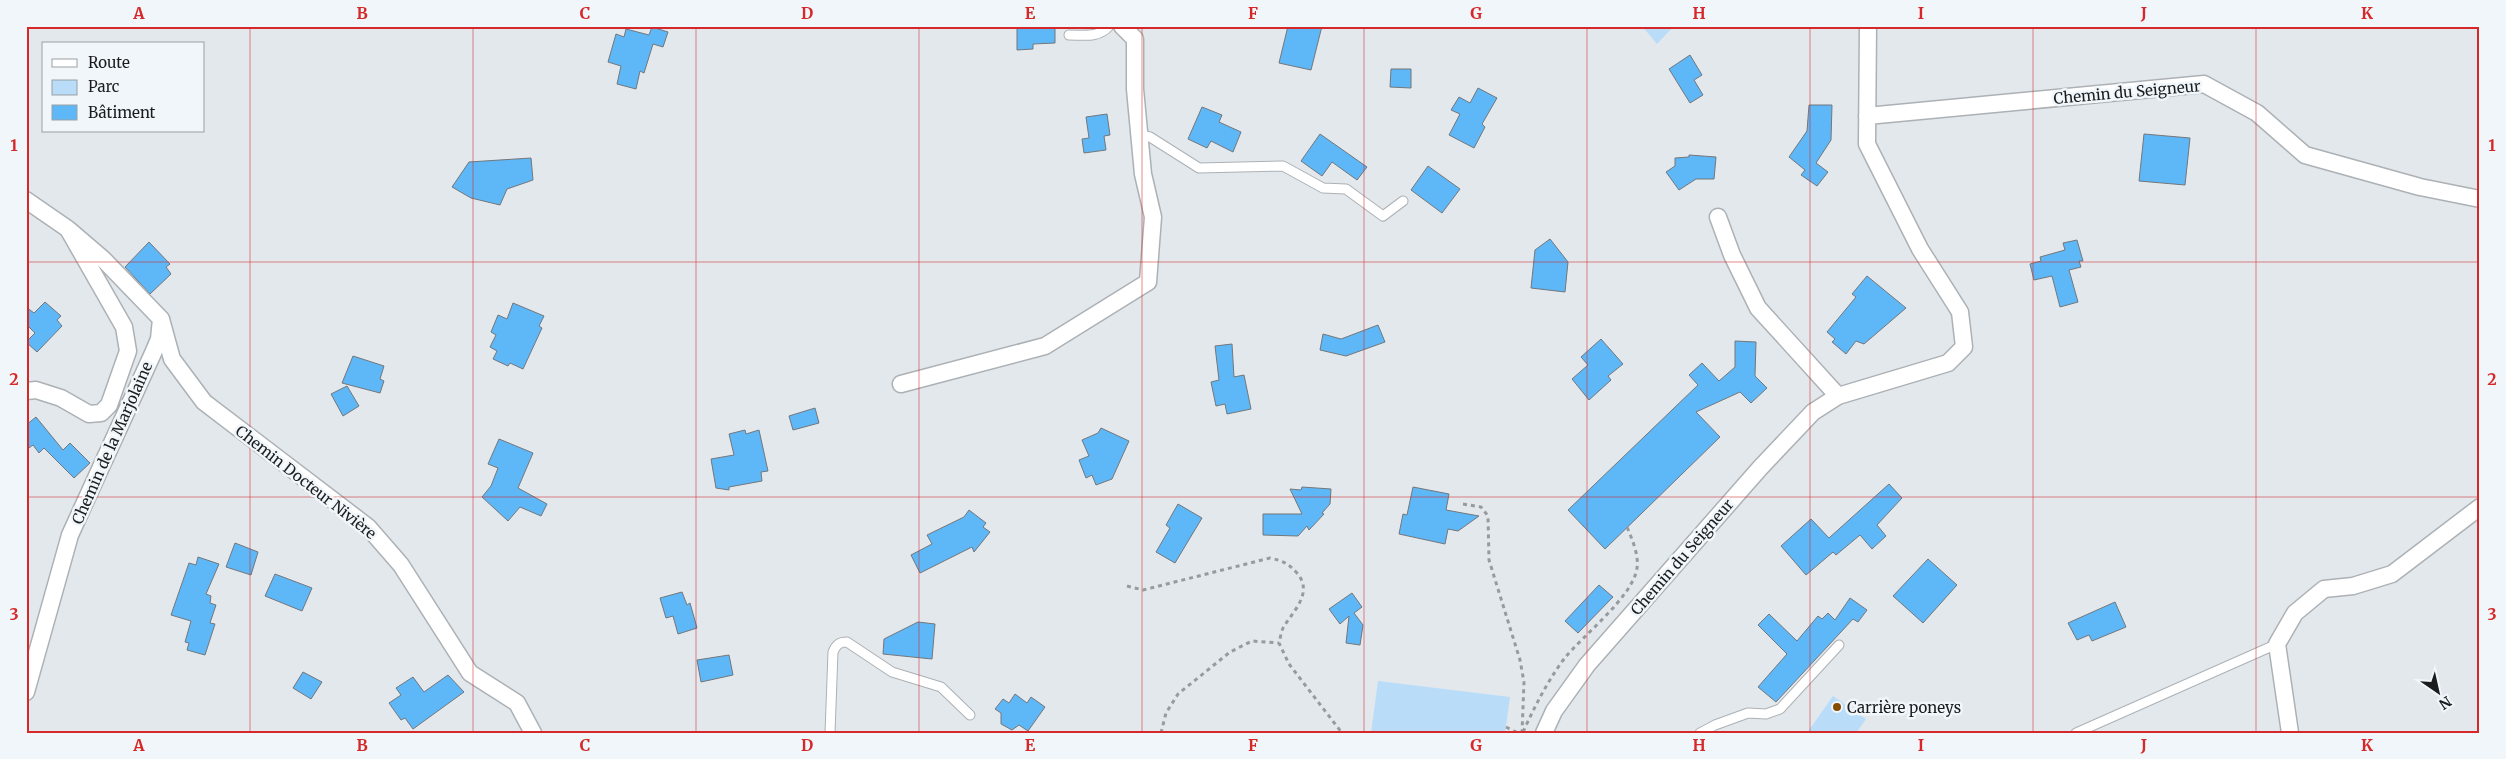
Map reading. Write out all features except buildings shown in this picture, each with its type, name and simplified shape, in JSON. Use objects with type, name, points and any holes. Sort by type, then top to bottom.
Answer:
[{"type":"street","points":[[901,384],[1045,346],[1148,282],[1153,217],[1143,174],[1135,89],[1135,39],[1122,26]]},
{"type":"street","name":"Chemin du Seigneur","points":[[1544,733],[1554,711],[1587,665],[1760,468],[1813,412],[1838,396],[1948,363],[1964,347],[1960,312],[1920,249],[1867,144],[1868,26]]},
{"type":"street","name":"Chemin du Seigneur","points":[[1867,116],[2204,84],[2257,113],[2305,155],[2420,187],[2480,200]]},
{"type":"street","points":[[26,200],[68,228],[103,259],[146,301],[161,320]]},
{"type":"street","points":[[1718,217],[1732,255],[1758,308],[1838,396]]},
{"type":"street","points":[[26,391],[36,390],[61,398],[89,414],[101,413],[109,404],[128,351],[124,327],[68,228]]},
{"type":"street","name":"Chemin de la Marjolaine","points":[[26,692],[70,535],[154,351],[159,339],[161,320]]},
{"type":"street","name":"Chemin Docteur Nivière","points":[[161,320],[172,359],[204,402],[368,527],[401,565],[470,673],[517,703],[533,733]]},
{"type":"street","points":[[2290,733],[2277,644],[2296,613],[2324,589],[2353,586],[2392,574],[2480,507]]},
{"type":"lane","points":[[1069,35],[1097,35],[1104,32],[1109,26]]},
{"type":"lane","points":[[1140,135],[1150,137],[1199,168],[1283,166],[1323,188],[1346,189],[1383,216],[1402,200]]},
{"type":"lane","points":[[830,733],[834,652],[838,644],[842,642],[847,642],[892,672],[941,687],[970,715]]},
{"type":"lane","points":[[2076,733],[2277,644]]},
{"type":"lane","points":[[1700,733],[1715,725],[1748,713],[1766,714],[1780,709],[1839,645]]},
{"type":"path","points":[[1463,504],[1480,507],[1488,516],[1489,560],[1520,660],[1524,682],[1521,733]]},
{"type":"path","points":[[1521,733],[1543,689],[1565,657],[1629,588],[1637,567],[1634,544],[1627,527]]},
{"type":"path","points":[[1127,586],[1144,590],[1270,558],[1288,563],[1301,579],[1304,592],[1299,607],[1282,630],[1279,643],[1290,664],[1342,733]]},
{"type":"path","points":[[1160,733],[1166,713],[1178,694],[1230,652],[1252,641],[1279,643]]},
{"type":"path","points":[[1506,727],[1521,733]]},
{"type":"green space","points":[[1642,26],[1674,26],[1657,44]]},
{"type":"green space","points":[[1378,681],[1510,697],[1505,733],[1371,733]]},
{"type":"green space","name":"Carrière poneys","points":[[1833,696],[1866,719],[1856,733],[1807,733]]},
{"type":"place","name":"Carrière poneys","points":[[1837,707]]}]
